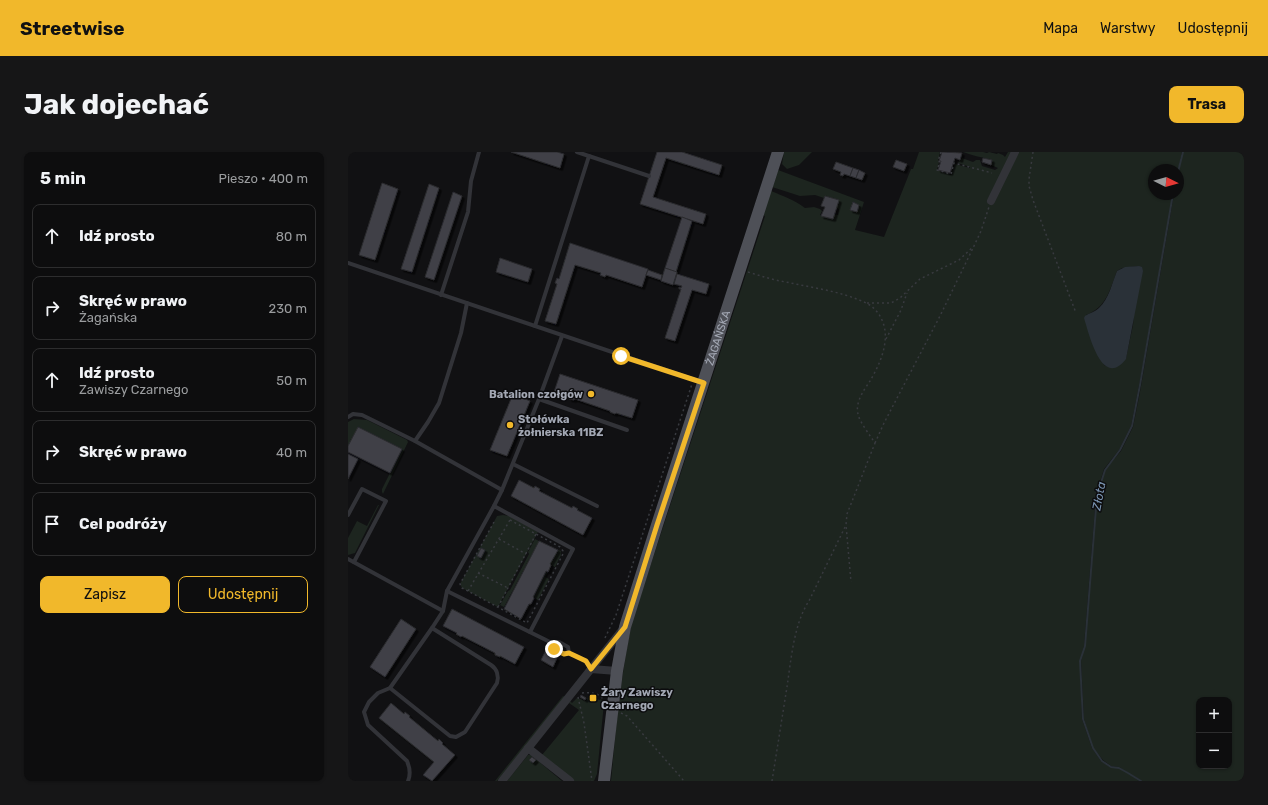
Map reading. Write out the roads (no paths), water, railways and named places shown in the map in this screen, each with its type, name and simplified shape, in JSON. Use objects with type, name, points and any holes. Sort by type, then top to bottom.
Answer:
[{"type":"main road","name":"ŻAGAŃSKA","points":[[604,781],[609,706],[625,627],[778,152]]},
{"type":"street","points":[[992,201],[1015,152]]},
{"type":"street","points":[[502,781],[625,627]]},
{"type":"street","points":[[591,669],[617,671]]},
{"type":"street","points":[[528,748],[570,781]]},
{"type":"lane","points":[[442,295],[468,212],[478,152]]},
{"type":"lane","points":[[577,152],[649,176]]},
{"type":"lane","points":[[535,326],[589,156]]},
{"type":"lane","points":[[348,264],[704,383]]},
{"type":"lane","points":[[415,441],[428,422],[438,403],[461,333],[467,303]]},
{"type":"lane","points":[[408,781],[410,776],[410,768],[407,761],[368,725],[364,712],[369,702],[378,694],[390,688],[443,611],[448,591],[502,490],[539,399],[562,336]]},
{"type":"lane","points":[[539,399],[627,430]]},
{"type":"lane","points":[[348,417],[353,414],[362,415],[415,441],[502,490]]},
{"type":"lane","points":[[513,464],[597,506]]},
{"type":"lane","points":[[348,515],[362,489],[386,501],[354,562]]},
{"type":"lane","points":[[494,506],[573,549],[530,632]]},
{"type":"lane","points":[[348,559],[443,611]]},
{"type":"lane","points":[[448,591],[552,643],[559,642],[568,647],[569,653]]},
{"type":"lane","points":[[390,688],[450,736],[456,737],[465,732],[497,683],[498,678],[496,669],[432,628]]},
{"type":"lane","points":[[552,643],[554,649],[564,654],[569,653],[586,661],[591,669]]},
{"type":"waterway","name":"Złota","points":[[1180,164],[1183,152]]},
{"type":"waterway","name":"Złota","points":[[1141,781],[1119,768],[1111,767],[1102,761],[1093,748],[1083,719],[1080,661],[1085,646],[1097,495],[1105,470],[1120,450],[1132,426],[1172,200]]},
{"type":"place","name":"Batalion czołgów","points":[[591,394]]},
{"type":"place","name":"Stołówka żołnierska 11BZ","points":[[510,425]]},
{"type":"place","name":"Żary Zawiszy Czarnego","points":[[593,698]]}]
